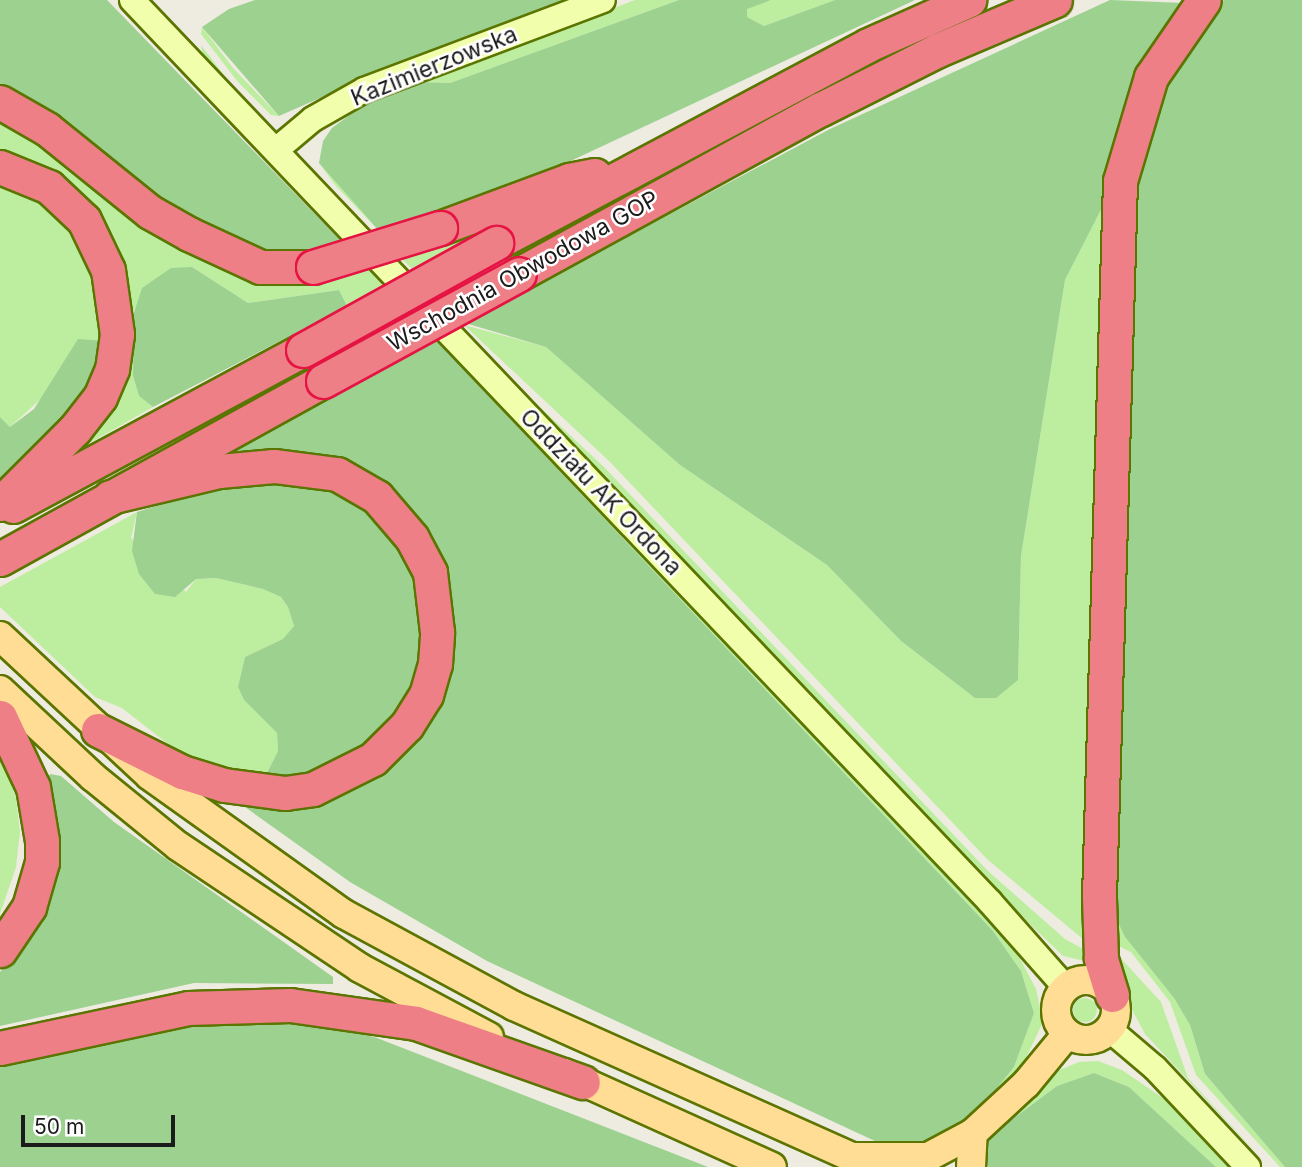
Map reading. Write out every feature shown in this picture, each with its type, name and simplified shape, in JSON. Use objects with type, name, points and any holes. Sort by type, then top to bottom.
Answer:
[{"type":"highway","name":"Wschodnia Obwodowa GOP","points":[[0,512],[303,350],[635,167],[868,46],[970,0]]},
{"type":"highway","name":"Wschodnia Obwodowa GOP","points":[[3,558],[821,109],[938,50],[1055,0]]},
{"type":"highway","points":[[1112,995],[1101,958],[1099,897],[1120,181],[1146,88],[1168,47],[1203,0]]},
{"type":"highway","points":[[0,102],[47,129],[139,205],[189,234],[260,268],[313,267],[440,228],[569,180],[635,167]]},
{"type":"highway","points":[[0,167],[49,187],[84,220],[108,270],[117,334],[112,369],[100,397],[75,429],[0,504]]},
{"type":"highway","points":[[98,730],[182,772],[225,785],[285,793],[313,789],[347,776],[373,759],[408,724],[426,695],[435,664],[437,632],[430,572],[412,538],[377,497],[337,474],[274,466],[219,471],[110,497]]},
{"type":"highway","points":[[0,716],[33,787],[42,841],[42,862],[29,906],[0,950]]},
{"type":"highway","points":[[0,1048],[188,1008],[289,1005],[416,1023],[583,1082]]},
{"type":"main road","points":[[0,636],[98,730],[185,803],[344,915],[514,1006],[863,1162],[928,1157],[973,1133],[1026,1084],[1067,1034]]},
{"type":"main road","points":[[0,690],[93,777],[178,846],[271,911],[393,986],[583,1082],[772,1167]]},
{"type":"main road","points":[[1091,981],[1112,995],[1116,1011],[1109,1029],[1092,1040],[1067,1034],[1056,1009],[1066,988],[1091,981]]},
{"type":"main road","points":[[971,1167],[973,1133]]},
{"type":"street","name":"Oddziału AK Ordona","points":[[132,0],[990,902],[1066,988]]},
{"type":"street","name":"Kazimierzowska","points":[[276,150],[313,119],[365,90],[603,0]]},
{"type":"street","points":[[1109,1029],[1155,1068],[1248,1167]]},
{"type":"green space","points":[[0,0],[107,0],[343,243],[296,256],[238,243],[185,217],[0,88]]},
{"type":"green space","points":[[255,0],[569,0],[390,67],[279,116],[202,27],[229,9]]},
{"type":"green space","points":[[635,0],[679,0],[450,83],[419,82]]},
{"type":"green space","points":[[679,0],[771,0],[747,9],[747,17],[764,26],[835,0],[915,0],[562,165],[381,233],[319,163],[323,141],[332,128],[366,103],[419,82],[450,83]]},
{"type":"green space","points":[[771,0],[835,0],[764,26],[747,17],[747,8]]},
{"type":"green space","points":[[1110,0],[1184,3],[1107,198],[1065,280],[1021,556],[1018,680],[996,698],[975,698],[901,641],[827,565],[680,465],[546,347],[465,323],[830,129]]},
{"type":"green space","points":[[1224,0],[1302,0],[1302,1167],[1285,1167],[1205,1074],[1190,1025],[1174,998],[1125,937],[1116,918],[1112,879],[1124,256],[1150,107],[1199,25]]},
{"type":"green space","points":[[202,27],[233,68],[279,116],[271,115],[238,82],[201,34]]},
{"type":"green space","points":[[201,45],[230,83],[262,117],[203,58]]},
{"type":"green space","points":[[0,119],[45,143],[104,194],[336,277],[369,270],[383,285],[347,306],[339,290],[248,303],[192,267],[135,346],[133,376],[139,396],[153,407],[72,453],[129,357],[134,313],[118,255],[94,210],[76,188],[48,168],[0,151]]},
{"type":"green space","points":[[319,163],[354,199],[381,233],[336,186]]},
{"type":"green space","points":[[0,178],[64,214],[88,255],[104,341],[10,427],[0,417]]},
{"type":"green space","points":[[1107,198],[1084,940],[987,859],[610,462],[464,325],[546,347],[680,465],[827,565],[901,641],[975,698],[1018,680],[1021,556],[1065,280]]},
{"type":"green space","points":[[508,219],[413,270],[401,258]]},
{"type":"green space","points":[[192,267],[248,303],[339,290],[347,306],[153,407],[139,396],[133,376],[134,313],[142,288],[171,268]]},
{"type":"green space","points":[[440,338],[1010,940],[1036,989],[1043,1022],[1022,1066],[985,1103],[1014,1067],[1034,1013],[1021,971],[993,931],[436,340]]},
{"type":"green space","points":[[78,339],[104,341],[90,388],[80,406],[0,485],[0,417],[10,427],[34,409]]},
{"type":"green space","points":[[436,340],[993,931],[1021,971],[1034,1013],[1014,1067],[985,1103],[940,1141],[930,1147],[890,1148],[487,961],[350,882],[238,802],[272,802],[428,713],[437,555],[416,517],[380,483],[344,464],[300,452],[221,455]]},
{"type":"green space","points":[[495,365],[604,467],[988,871],[1065,939],[1085,950],[1085,961],[1063,956],[974,870]]},
{"type":"green space","points":[[248,477],[337,489],[384,522],[419,576],[423,619],[419,671],[396,717],[375,739],[310,774],[264,779],[278,751],[277,733],[244,700],[238,687],[245,657],[283,639],[294,626],[288,607],[281,597],[263,589],[216,578],[196,579],[175,597],[155,594],[139,574],[132,551],[137,512]]},
{"type":"green space","points":[[137,512],[131,538],[186,592],[196,579],[216,578],[263,589],[281,597],[288,607],[294,626],[284,639],[245,657],[238,687],[244,700],[277,733],[278,751],[264,779],[190,761],[122,708],[95,697],[0,607],[0,587]]},
{"type":"green space","points":[[0,753],[16,798],[20,832],[16,867],[0,914]]},
{"type":"green space","points":[[50,774],[61,776],[114,822],[333,977],[333,984],[194,983],[0,1026],[0,972],[12,959],[44,784]]},
{"type":"green space","points":[[1108,880],[1125,937],[1174,998],[1190,1025],[1205,1074],[1285,1167],[1280,1167],[1196,1075],[1170,1002],[1131,952],[1108,941]]},
{"type":"green space","points":[[1115,952],[1161,1002],[1188,1078],[1269,1167],[1145,1034],[1123,993]]},
{"type":"green space","points":[[1085,998],[1096,1005],[1097,1010],[1090,1021],[1085,1022],[1074,1015],[1073,1010],[1080,999]]},
{"type":"green space","points":[[259,1018],[342,1028],[377,1038],[708,1167],[0,1167],[0,1060],[146,1028]]},
{"type":"green space","points":[[1098,1061],[1122,1070],[1170,1103],[1231,1167],[1216,1167],[1129,1087],[1094,1073],[1057,1086],[994,1133],[1057,1071],[1079,1062]]},
{"type":"green space","points":[[1094,1073],[1129,1087],[1216,1167],[984,1167],[987,1144],[994,1133],[1057,1086]]}]
